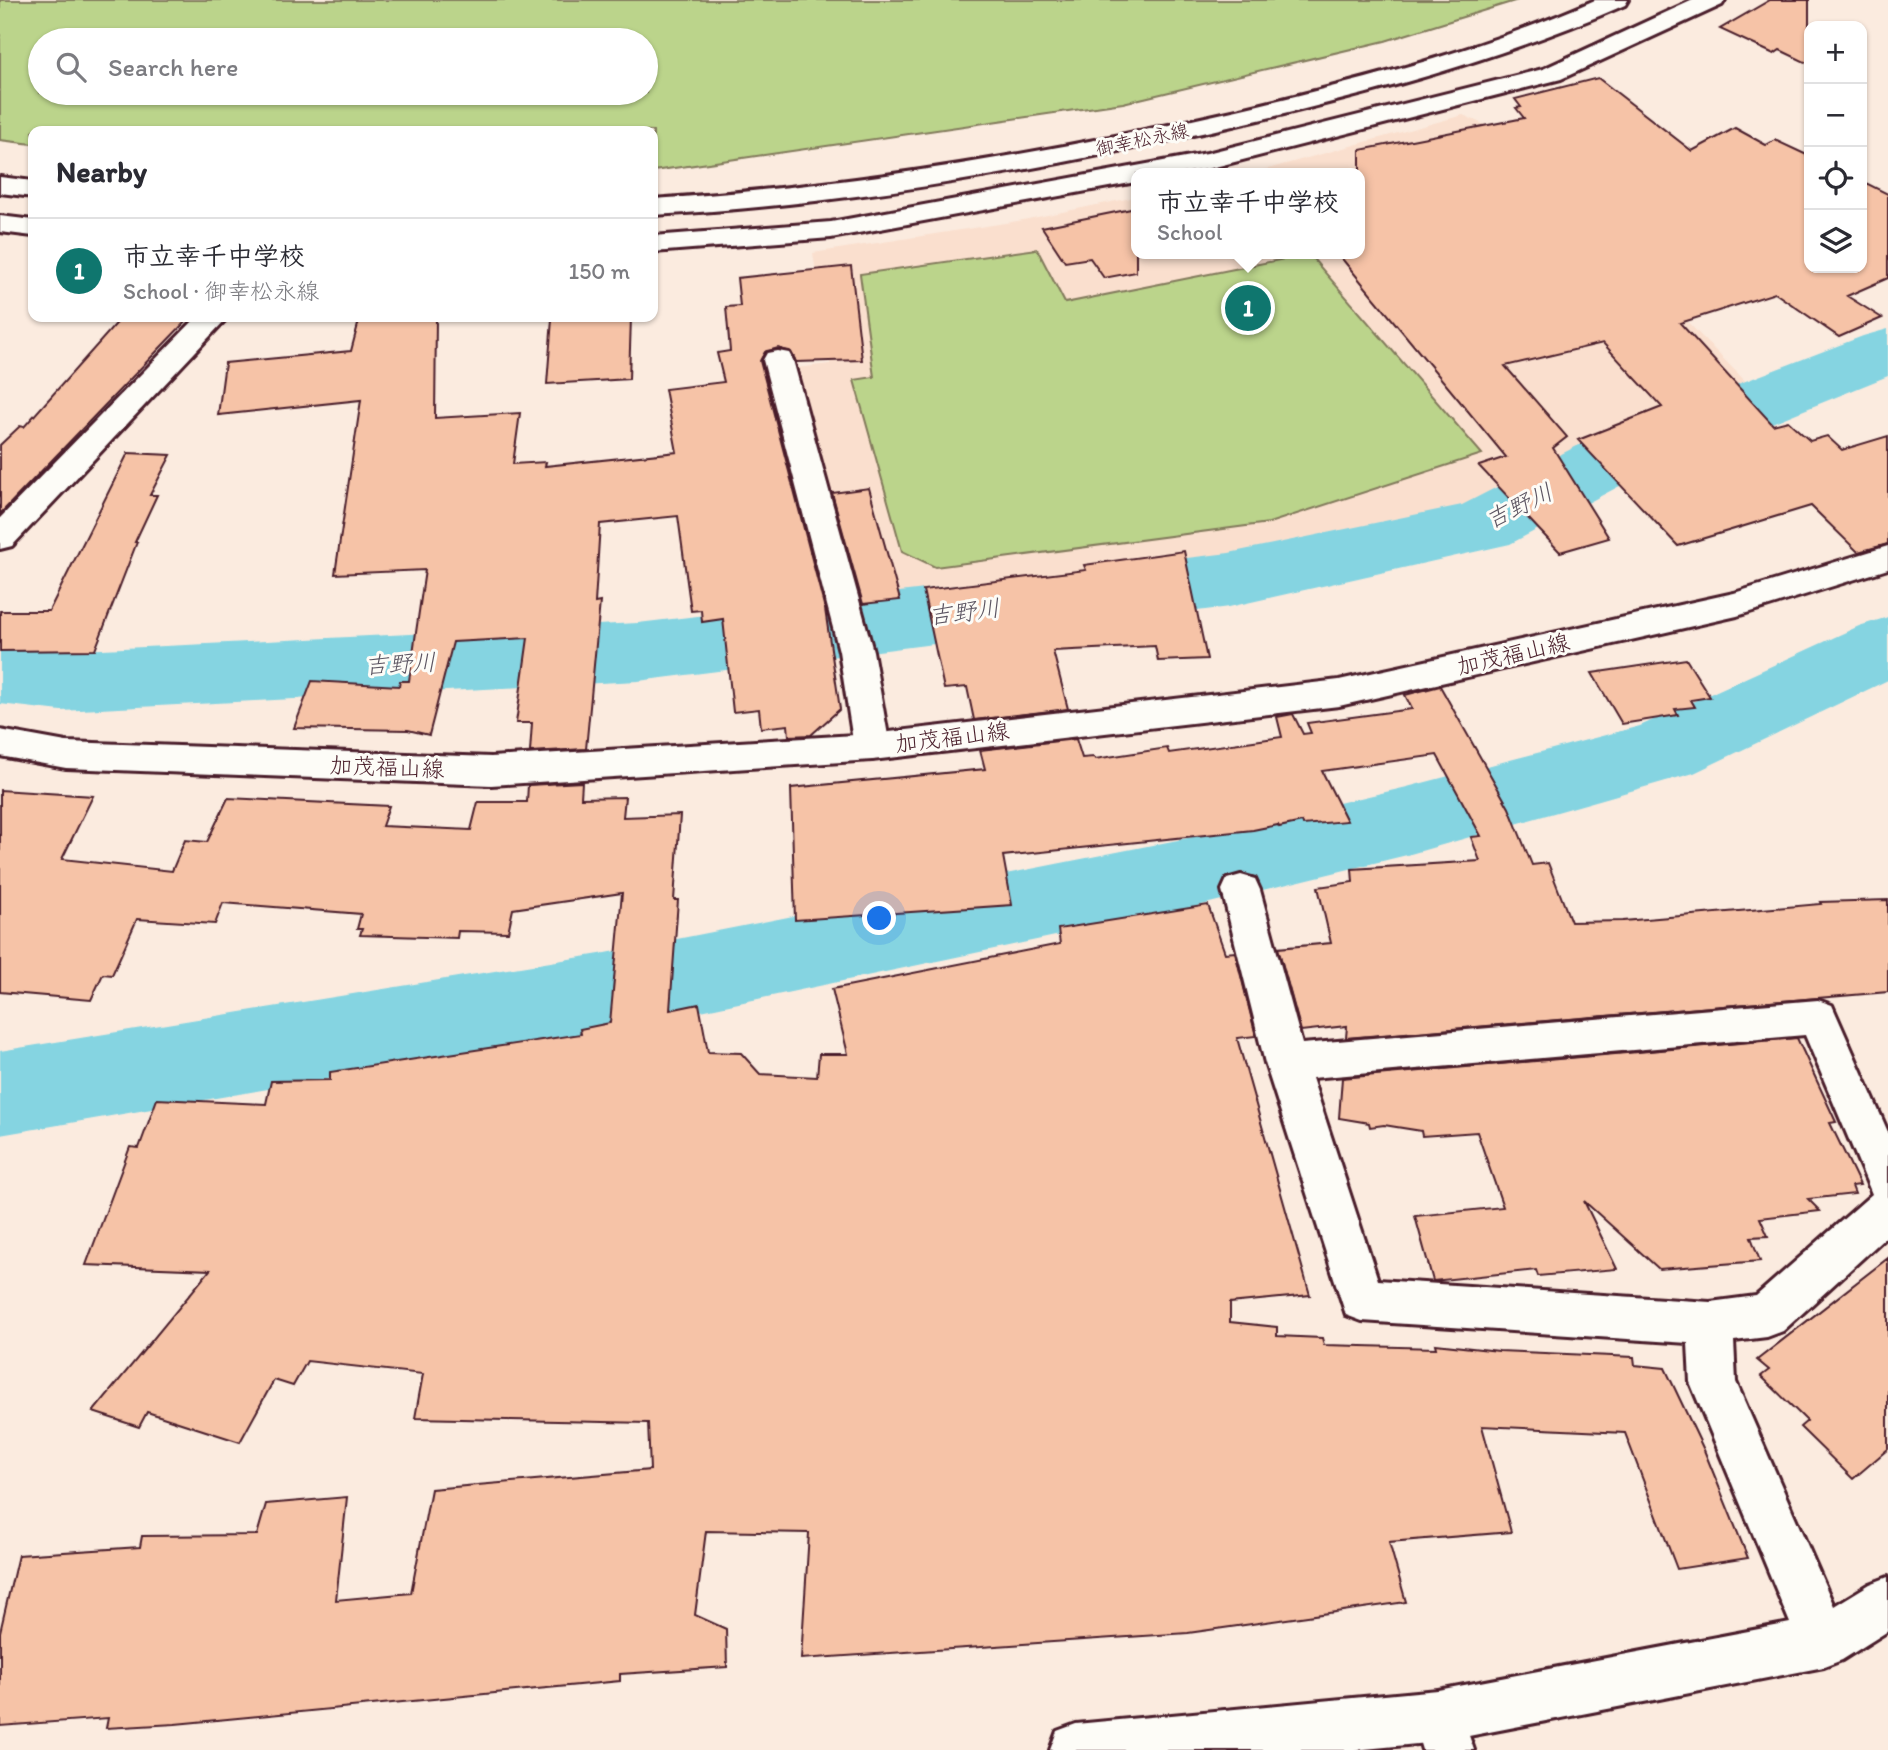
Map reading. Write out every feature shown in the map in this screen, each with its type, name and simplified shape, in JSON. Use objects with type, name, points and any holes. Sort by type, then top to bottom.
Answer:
[{"type":"street","name":"御幸松永線","points":[[658,207],[715,204],[944,177],[1150,138],[1351,91],[1533,35],[1616,0]]},
{"type":"street","points":[[1166,168],[1207,161],[1552,74],[1713,0]]},
{"type":"street","points":[[658,244],[831,230],[1131,174]]},
{"type":"street","points":[[0,185],[28,188]]},
{"type":"street","points":[[0,224],[28,227]]},
{"type":"street","points":[[0,538],[209,322]]},
{"type":"street","points":[[778,360],[856,651],[872,747]]},
{"type":"street","name":"加茂福山線","points":[[0,743],[66,755],[491,771],[872,747],[1339,693],[1737,604],[1888,557]]},
{"type":"street","points":[[1241,890],[1286,1063],[1362,1300],[1710,1323],[1767,1316],[1888,1207]]},
{"type":"street","points":[[1286,1063],[1818,1017],[1888,1182]]},
{"type":"street","points":[[1710,1323],[1713,1382],[1824,1642]]},
{"type":"street","points":[[1076,1750],[1443,1733],[1824,1642],[1888,1602]]},
{"type":"shaded area","points":[[1463,115],[1503,133],[1753,389],[1482,504],[1292,553],[1076,585],[861,611],[797,368],[830,364],[813,253],[1018,221],[1131,198],[1131,259],[1365,259],[1365,168],[1271,168]]},
{"type":"green space","points":[[0,0],[1518,0],[1385,41],[1123,103],[658,170],[658,126],[28,126],[28,143],[0,140]]},
{"type":"green space","points":[[1037,249],[1065,303],[1284,259],[1313,259],[1482,454],[1269,523],[935,567],[902,551],[854,380],[874,377],[860,274]]},
{"type":"building","points":[[1770,0],[1809,0],[1809,21],[1804,21],[1804,62],[1780,50],[1774,54],[1720,29]]},
{"type":"building","points":[[1598,78],[1692,151],[1735,128],[1766,145],[1775,140],[1804,154],[1804,273],[1867,273],[1867,184],[1888,194],[1888,278],[1847,296],[1882,318],[1839,337],[1775,293],[1680,323],[1773,425],[1788,421],[1810,441],[1827,436],[1842,450],[1888,436],[1888,544],[1858,552],[1811,506],[1678,546],[1578,440],[1662,407],[1603,343],[1505,366],[1567,437],[1553,448],[1609,538],[1560,552],[1479,466],[1506,457],[1342,259],[1365,259],[1365,168],[1360,168],[1360,150],[1524,118],[1516,108],[1521,107],[1515,99]]},
{"type":"building","points":[[1131,209],[1131,259],[1136,259],[1136,272],[1104,278],[1090,258],[1065,262],[1042,227]]},
{"type":"building","points":[[851,266],[862,360],[796,362],[791,352],[778,348],[765,352],[760,361],[825,609],[840,709],[811,735],[789,736],[788,725],[761,728],[759,709],[733,712],[723,619],[702,622],[701,610],[691,611],[678,516],[600,524],[595,603],[600,602],[586,749],[530,752],[532,723],[516,723],[528,638],[453,642],[429,735],[408,730],[294,728],[312,681],[399,686],[400,681],[409,681],[425,570],[335,574],[361,400],[218,415],[225,363],[351,351],[359,322],[436,322],[435,418],[520,413],[513,464],[546,462],[545,466],[677,452],[665,389],[724,382],[717,353],[730,351],[726,307],[740,306],[737,278]]},
{"type":"building","points":[[118,322],[185,322],[0,514],[0,445],[20,426],[24,427]]},
{"type":"building","points":[[552,322],[631,322],[629,379],[547,384]]},
{"type":"building","points":[[128,453],[171,455],[150,495],[157,495],[135,542],[95,650],[0,651],[0,611],[49,611]]},
{"type":"building","points":[[869,488],[900,600],[863,604],[832,493]]},
{"type":"building","points":[[1184,551],[1207,659],[1158,661],[1155,646],[1053,651],[1068,709],[974,720],[967,687],[944,689],[923,590],[1086,570],[1084,565]]},
{"type":"building","points":[[1686,659],[1710,697],[1691,700],[1695,707],[1675,709],[1678,715],[1622,724],[1592,673]]},
{"type":"building","points":[[1440,686],[1509,808],[1532,865],[1548,863],[1571,922],[1623,921],[1821,904],[1820,902],[1888,900],[1888,992],[1346,1038],[1347,1026],[1301,1031],[1278,948],[1331,943],[1318,887],[1353,882],[1352,869],[1480,861],[1471,837],[1481,836],[1437,755],[1322,771],[1347,821],[1303,825],[1302,822],[1253,830],[1003,856],[1012,905],[795,920],[791,788],[985,769],[980,750],[1076,739],[1082,758],[1095,759],[1167,748],[1169,753],[1282,737],[1277,717],[1293,714],[1303,734],[1311,733],[1307,723],[1412,709],[1405,695]]},
{"type":"building","points":[[582,782],[581,798],[625,797],[623,817],[680,815],[674,900],[678,900],[670,1010],[699,1004],[708,1052],[741,1053],[760,1074],[817,1077],[819,1054],[848,1054],[832,989],[1060,944],[1058,929],[1208,905],[1225,953],[1235,952],[1256,1036],[1237,1038],[1310,1295],[1230,1303],[1230,1322],[1277,1327],[1277,1336],[1322,1338],[1324,1345],[1436,1348],[1435,1344],[1499,1351],[1634,1357],[1635,1365],[1665,1368],[1704,1450],[1748,1558],[1677,1569],[1625,1433],[1482,1426],[1511,1532],[1389,1542],[1406,1602],[1188,1633],[801,1659],[809,1533],[706,1531],[695,1615],[726,1629],[727,1667],[620,1674],[620,1681],[175,1724],[106,1728],[108,1718],[0,1726],[0,1632],[18,1555],[140,1547],[142,1536],[257,1535],[266,1504],[347,1497],[336,1600],[411,1593],[431,1489],[650,1470],[648,1423],[415,1418],[423,1374],[307,1361],[293,1386],[274,1380],[240,1442],[147,1412],[139,1427],[93,1412],[210,1270],[86,1265],[130,1147],[139,1148],[157,1099],[266,1104],[271,1081],[330,1080],[330,1072],[581,1034],[580,1029],[610,1023],[622,893],[513,909],[508,932],[458,931],[457,938],[360,935],[362,929],[357,929],[361,914],[223,903],[215,924],[137,919],[112,975],[103,974],[91,1000],[0,992],[0,790],[93,796],[62,859],[172,871],[185,840],[207,842],[228,798],[389,806],[382,826],[471,830],[478,802],[527,802],[528,785]]},
{"type":"building","points":[[1797,1038],[1836,1122],[1830,1123],[1860,1185],[1852,1186],[1855,1194],[1808,1199],[1820,1211],[1760,1218],[1768,1236],[1751,1237],[1760,1261],[1659,1269],[1584,1201],[1617,1269],[1538,1276],[1536,1270],[1433,1281],[1415,1216],[1503,1207],[1477,1132],[1422,1136],[1421,1131],[1384,1125],[1370,1127],[1369,1123],[1339,1118],[1342,1078]]},
{"type":"building","points":[[1888,1258],[1888,1449],[1853,1479],[1800,1427],[1807,1421],[1761,1376],[1769,1370],[1757,1360]]},
{"type":"waterway","name":"吉野川","points":[[0,674],[61,681],[638,652],[1229,580],[1483,526],[1604,463],[1888,351]]},
{"type":"waterway","points":[[0,1093],[606,992],[1193,872],[1407,821],[1664,751],[1888,646]]},
{"type":"place","name":"市立幸千中学校","points":[[1248,308]]}]
